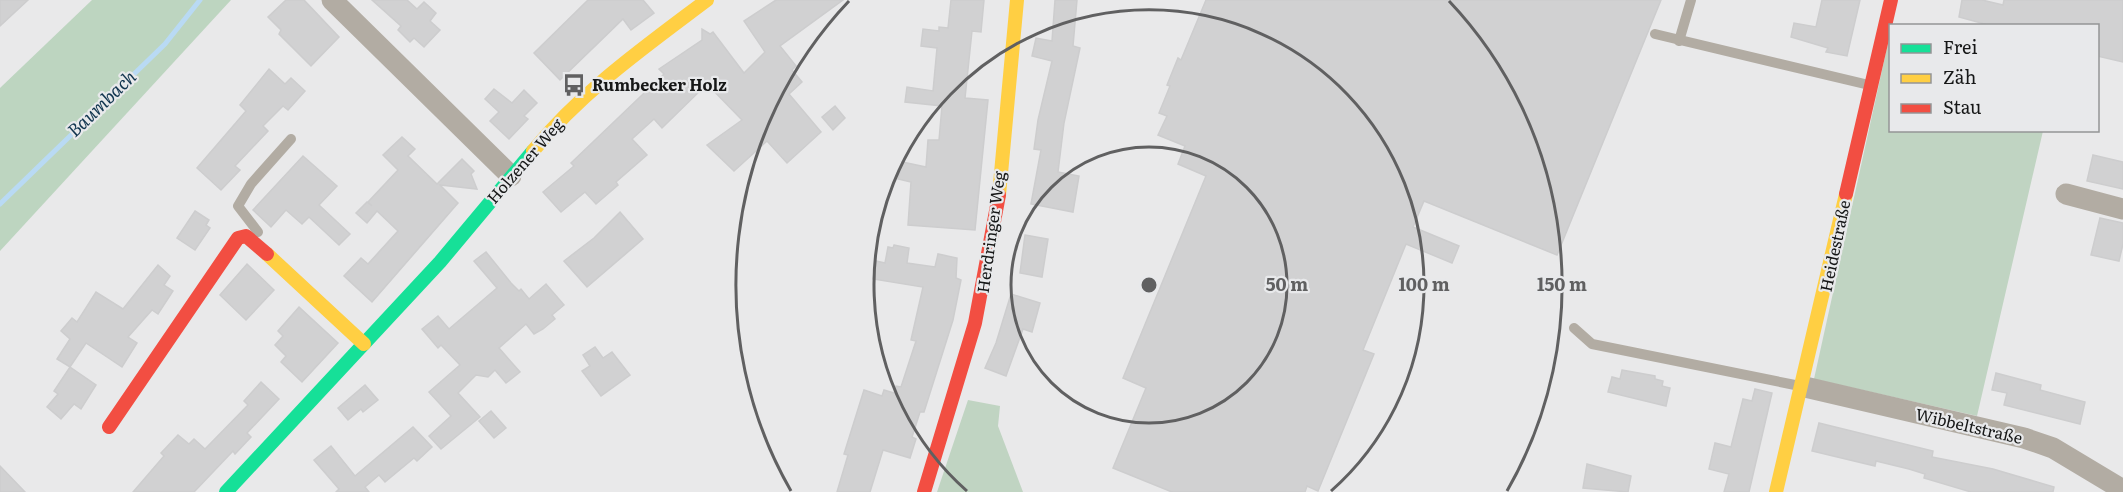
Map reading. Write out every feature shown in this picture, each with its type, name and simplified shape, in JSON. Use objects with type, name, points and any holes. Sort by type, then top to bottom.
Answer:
[{"type":"main road","name":"Holzener Weg","points":[[226,492],[440,262],[550,130],[582,99],[707,0]]},
{"type":"main road","name":"Herdringer Weg","points":[[924,492],[981,302],[993,244],[1017,0]]},
{"type":"main road","name":"Heidestraße","points":[[1776,492],[1804,387],[1869,85],[1891,0]]},
{"type":"main road","points":[[109,427],[238,238],[246,236],[255,243],[364,344]]},
{"type":"street","points":[[332,0],[511,176]]},
{"type":"street","points":[[2066,194],[2123,209]]},
{"type":"street","name":"Wibbeltstraße","points":[[1804,387],[2024,438],[2053,448],[2123,490]]},
{"type":"lane","points":[[1679,41],[1691,0]]},
{"type":"lane","points":[[1655,34],[1869,85]]},
{"type":"lane","points":[[255,243],[260,234],[238,206],[251,184],[291,139]]},
{"type":"lane","points":[[1574,328],[1592,344],[1804,387]]},
{"type":"green space","points":[[92,0],[231,0],[0,251],[0,88]]},
{"type":"green space","points":[[1889,39],[1889,132],[2043,132],[1977,416],[1814,379]]},
{"type":"green space","points":[[968,400],[1000,406],[998,426],[1023,492],[937,492]]},
{"type":"building","points":[[0,0],[28,0],[0,26]]},
{"type":"building","points":[[286,0],[304,0],[339,37],[311,66],[279,34],[281,30],[268,17]]},
{"type":"building","points":[[372,0],[407,0],[417,9],[424,2],[436,13],[430,21],[440,30],[424,47],[414,38],[410,42],[398,30],[401,26]]},
{"type":"building","points":[[588,0],[643,0],[654,13],[631,30],[623,19],[560,80],[534,53]]},
{"type":"building","points":[[776,0],[843,0],[780,46],[796,66],[792,70],[802,82],[789,94],[821,132],[787,163],[767,141],[734,171],[707,145],[742,120],[707,84],[662,128],[654,119],[632,139],[647,155],[616,182],[618,185],[596,204],[585,192],[561,212],[543,192],[574,166],[571,163],[664,74],[659,69],[702,40],[702,29],[710,34],[713,32],[744,73],[765,52],[744,21]]},
{"type":"building","points":[[951,0],[984,0],[981,32],[972,31],[965,98],[988,100],[975,230],[908,225],[911,182],[898,179],[902,162],[926,167],[928,140],[939,140],[942,106],[905,102],[907,87],[933,91],[937,48],[921,46],[923,29],[939,31],[939,27],[948,28]]},
{"type":"building","points":[[1055,0],[1077,0],[1073,46],[1080,48],[1064,123],[1058,172],[1079,176],[1073,212],[1031,204],[1041,150],[1034,149],[1038,120],[1052,61],[1032,56],[1036,38],[1052,41]]},
{"type":"building","points":[[1206,0],[1661,0],[1557,255],[1424,201],[1413,227],[1459,246],[1452,263],[1406,244],[1363,350],[1374,354],[1318,491],[1307,486],[1305,492],[1172,492],[1113,468],[1146,388],[1123,378],[1206,176],[1178,164],[1185,146],[1158,135],[1167,116],[1159,113],[1170,86],[1167,85],[1178,58],[1181,60]]},
{"type":"building","points":[[1822,0],[1860,0],[1847,56],[1826,52],[1828,48],[1791,37],[1794,23],[1816,27]]},
{"type":"building","points":[[1962,0],[1982,0],[2003,5],[2004,0],[2123,0],[2123,62],[2099,56],[2099,24],[1985,24],[1959,17]]},
{"type":"building","points":[[269,69],[285,84],[291,78],[305,91],[288,110],[283,106],[263,126],[268,131],[235,166],[240,170],[221,190],[197,168],[246,111],[240,105]]},
{"type":"building","points":[[494,89],[512,103],[524,90],[537,103],[524,116],[528,119],[509,139],[490,121],[499,112],[485,99]]},
{"type":"building","points":[[835,106],[845,118],[833,130],[822,117]]},
{"type":"building","points":[[402,137],[415,149],[408,156],[437,184],[462,159],[474,171],[471,174],[477,189],[440,185],[458,203],[372,302],[344,276],[361,258],[368,264],[398,231],[377,211],[367,223],[356,213],[367,202],[372,206],[368,202],[398,170],[383,155]]},
{"type":"building","points":[[2093,155],[2123,162],[2123,189],[2087,181]]},
{"type":"building","points":[[303,156],[337,186],[319,205],[350,234],[339,245],[309,217],[302,224],[286,210],[271,227],[253,210]]},
{"type":"building","points":[[195,211],[209,220],[206,225],[210,228],[195,250],[177,238]]},
{"type":"building","points":[[620,212],[643,239],[587,287],[564,261],[594,238]]},
{"type":"building","points":[[2100,218],[2123,223],[2123,244],[2119,261],[2091,255]]},
{"type":"building","points":[[1025,235],[1048,239],[1042,277],[1020,273]]},
{"type":"building","points":[[894,245],[909,248],[907,263],[935,267],[938,254],[957,258],[956,278],[961,280],[953,320],[924,412],[920,412],[912,437],[916,439],[910,458],[883,450],[870,492],[837,492],[848,455],[844,454],[864,390],[882,396],[884,390],[894,393],[896,386],[901,387],[916,341],[911,340],[923,287],[873,279],[876,261],[885,263],[888,247],[893,248]]},
{"type":"building","points":[[486,252],[511,283],[519,291],[521,289],[529,299],[546,284],[564,305],[552,315],[555,319],[543,329],[534,334],[526,324],[499,348],[520,372],[506,383],[495,370],[488,377],[476,375],[458,393],[480,417],[441,449],[429,436],[451,416],[429,392],[460,365],[441,345],[438,348],[422,329],[438,316],[449,329],[497,288],[474,261]]},
{"type":"building","points":[[247,264],[274,290],[246,320],[220,295]]},
{"type":"building","points":[[158,265],[170,276],[164,285],[173,291],[158,314],[152,310],[128,337],[137,343],[122,367],[86,343],[70,367],[57,359],[70,339],[61,331],[72,318],[77,322],[96,292],[123,309]]},
{"type":"building","points":[[1011,294],[1040,303],[1032,332],[1023,329],[1006,376],[985,368],[996,343]]},
{"type":"building","points":[[299,307],[338,343],[302,382],[281,362],[286,356],[275,345],[283,336],[278,331]]},
{"type":"building","points":[[595,347],[603,358],[612,352],[630,375],[601,396],[582,371],[590,366],[583,355]]},
{"type":"building","points":[[70,367],[96,385],[81,409],[74,404],[61,419],[47,407],[58,394],[54,391]]},
{"type":"building","points":[[1622,370],[1655,376],[1655,379],[1663,381],[1662,386],[1670,388],[1666,406],[1608,392],[1612,377],[1620,379]]},
{"type":"building","points":[[1996,373],[2041,385],[2040,390],[2085,402],[2080,424],[2004,405],[2007,393],[1992,390]]},
{"type":"building","points":[[261,382],[279,399],[247,433],[251,437],[235,454],[233,451],[194,492],[133,492],[164,456],[161,453],[178,435],[189,444],[194,439],[205,449],[248,405],[244,401]]},
{"type":"building","points":[[365,385],[378,400],[363,412],[361,409],[348,420],[338,408]]},
{"type":"building","points":[[1755,389],[1772,393],[1749,492],[1724,492],[1729,474],[1709,469],[1715,443],[1731,447],[1743,399],[1752,401]]},
{"type":"building","points":[[491,411],[506,428],[494,438],[479,421]]},
{"type":"building","points":[[1819,423],[1933,451],[1932,457],[1993,469],[2054,487],[2053,492],[1971,492],[1924,478],[1925,474],[1909,469],[1876,461],[1875,466],[1812,451]]},
{"type":"building","points":[[413,427],[432,447],[417,461],[414,458],[385,482],[379,475],[365,487],[369,492],[336,492],[339,489],[314,460],[331,446],[355,476]]},
{"type":"building","points":[[1587,464],[1631,476],[1628,492],[1583,488]]},
{"type":"building","points":[[0,466],[25,492],[0,492]]},
{"type":"waterway","name":"Baumbach","points":[[0,204],[165,44],[200,0]]},
{"type":"traffic: fast","points":[[226,492],[440,262],[533,151]]},
{"type":"traffic: slow","points":[[533,151],[552,129],[594,89],[638,52],[707,0]]},
{"type":"traffic: slow","points":[[999,195],[1017,0]]},
{"type":"traffic: slow","points":[[1776,492],[1846,194]]},
{"type":"traffic: slow","points":[[267,254],[364,344]]},
{"type":"traffic: jam","points":[[1846,194],[1891,0]]},
{"type":"traffic: jam","points":[[924,492],[975,323],[999,195]]},
{"type":"traffic: jam","points":[[109,427],[238,238],[246,236],[267,254]]},
{"type":"place","name":"Rumbecker Holz","points":[[574,85]]}]
